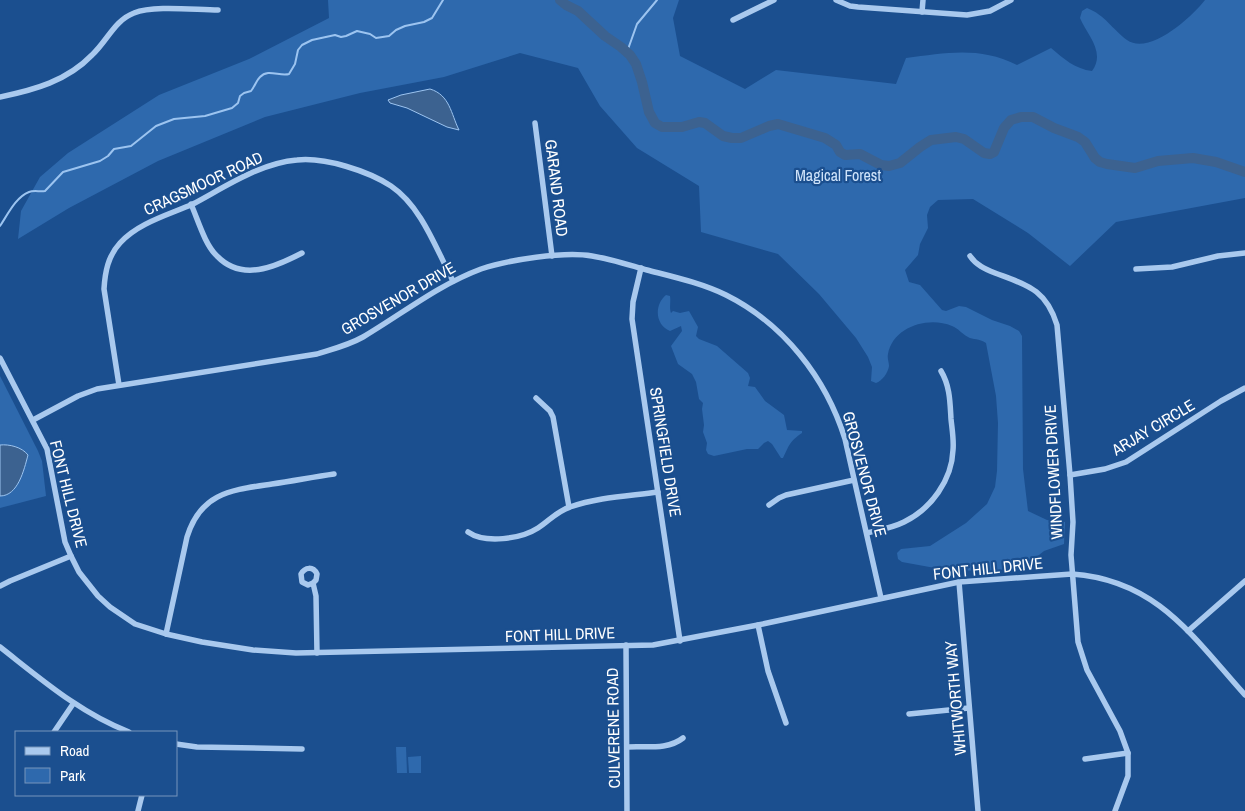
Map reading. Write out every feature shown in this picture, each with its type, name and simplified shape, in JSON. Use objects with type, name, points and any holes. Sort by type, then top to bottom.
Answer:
[{"type":"street","points":[[732,20],[774,0]]},
{"type":"street","points":[[836,0],[858,7],[966,15],[990,11],[1011,0]]},
{"type":"street","points":[[922,12],[923,0]]},
{"type":"street","points":[[0,97],[41,87],[68,75],[92,56],[119,21],[133,13],[149,9],[218,10]]},
{"type":"street","name":"GARAND ROAD","points":[[535,123],[552,256]]},
{"type":"street","name":"CRAGSMOOR ROAD","points":[[119,385],[104,289],[107,264],[112,253],[128,235],[140,227],[261,169],[278,163],[298,159],[334,164],[377,178],[401,194],[422,220],[453,281]]},
{"type":"street","points":[[191,204],[209,246],[216,256],[226,264],[237,269],[248,271],[260,270],[286,262],[302,253]]},
{"type":"street","points":[[1136,269],[1172,267],[1218,256],[1245,253]]},
{"type":"street","name":"GROSVENOR DRIVE","points":[[33,420],[78,396],[97,389],[317,354],[362,338],[453,281],[499,264],[552,256],[591,256],[704,286],[726,295],[745,306],[782,335],[810,367],[832,403],[846,439],[881,598]]},
{"type":"street","name":"WINDFLOWER DRIVE","points":[[970,256],[974,262],[987,270],[1036,290],[1050,306],[1057,325],[1073,522],[1071,555],[1076,628],[1081,656],[1120,731],[1128,753],[1128,776],[1115,811]]},
{"type":"street","name":"SPRINGFIELD DRIVE","points":[[641,268],[635,289],[632,318],[680,641]]},
{"type":"street","name":"FONT HILL DRIVE","points":[[0,358],[47,449],[61,524],[71,556],[88,584],[110,607],[136,624],[166,634],[237,648],[316,653],[653,645],[758,625],[959,582],[1072,574],[1113,581],[1139,592],[1164,608],[1188,631],[1245,695]]},
{"type":"street","points":[[867,533],[904,522],[922,512],[940,490],[946,478],[953,451],[953,438],[949,392],[941,372]]},
{"type":"street","name":"ARJAY CIRCLE","points":[[1070,475],[1105,469],[1126,462],[1245,388]]},
{"type":"street","points":[[536,398],[550,411],[555,426],[569,507]]},
{"type":"street","points":[[166,634],[187,537],[192,522],[202,508],[226,492],[334,474]]},
{"type":"street","points":[[769,505],[786,495],[854,480]]},
{"type":"street","points":[[468,532],[487,539],[524,535],[569,507],[658,492]]},
{"type":"street","points":[[0,586],[71,556]]},
{"type":"street","name":"WHITWORTH WAY","points":[[959,582],[978,811]]},
{"type":"street","points":[[1188,631],[1245,582]]},
{"type":"street","points":[[313,583],[316,596],[316,653]]},
{"type":"street","points":[[758,625],[768,671],[786,723]]},
{"type":"street","name":"CULVERENE ROAD","points":[[626,646],[627,811]]},
{"type":"street","points":[[0,647],[74,704],[101,720],[127,731]]},
{"type":"street","points":[[55,731],[74,704]]},
{"type":"street","points":[[909,714],[969,708]]},
{"type":"street","points":[[628,746],[672,745],[683,738]]},
{"type":"street","points":[[178,744],[197,747],[302,749]]},
{"type":"street","points":[[1085,759],[1128,753]]},
{"type":"street","points":[[138,811],[142,796]]},
{"type":"green space","name":"Magical Forest","points":[[328,0],[679,0],[673,18],[680,56],[745,89],[776,70],[896,84],[906,58],[962,52],[989,55],[1017,65],[1051,48],[1075,66],[1092,71],[1096,64],[1096,50],[1080,18],[1082,11],[1087,8],[1104,18],[1127,40],[1136,44],[1158,39],[1169,32],[1190,16],[1205,0],[1245,0],[1245,198],[1116,222],[1070,266],[1028,233],[973,199],[938,200],[930,207],[927,215],[928,228],[920,244],[918,255],[905,270],[909,282],[920,285],[942,310],[946,311],[959,306],[966,307],[992,320],[1010,326],[1019,331],[1022,336],[1023,469],[1028,511],[1047,520],[1065,522],[1064,544],[1044,551],[1024,567],[991,571],[946,570],[902,562],[898,559],[897,553],[901,549],[930,546],[966,523],[987,504],[995,487],[998,423],[996,396],[986,343],[970,338],[954,327],[943,323],[923,323],[913,326],[897,337],[891,345],[888,356],[889,366],[884,376],[876,383],[871,381],[872,367],[856,338],[819,294],[778,254],[701,232],[699,186],[637,148],[600,106],[578,68],[520,53],[444,77],[360,93],[265,117],[158,161],[69,208],[18,239],[21,211],[40,177],[68,153],[159,95],[249,59],[329,18]]},
{"type":"green space","points":[[666,295],[670,296],[671,313],[673,311],[680,313],[689,311],[698,327],[696,336],[717,346],[748,373],[750,378],[748,386],[755,387],[765,401],[784,415],[787,430],[802,431],[790,444],[783,458],[768,441],[758,449],[747,449],[714,456],[708,454],[703,432],[703,403],[699,399],[696,382],[692,374],[678,364],[671,346],[682,331],[681,326],[670,331],[659,320],[659,304]]},
{"type":"green space","points":[[0,376],[42,461],[46,496],[0,508]]},
{"type":"green space","points":[[396,747],[406,747],[407,773],[397,773]]},
{"type":"green space","points":[[421,756],[421,773],[409,773],[408,757]]},
{"type":"shaded area","points":[[430,89],[446,100],[459,130],[447,127],[407,108],[390,103],[388,100],[401,95]]},
{"type":"shaded area","points":[[0,445],[15,447],[28,455],[16,487],[6,495],[0,496]]},
{"type":"waterway","points":[[0,226],[13,206],[24,194],[31,191],[45,191],[63,172],[100,161],[114,149],[131,146],[156,126],[174,119],[205,116],[232,108],[238,103],[240,96],[251,91],[263,74],[289,74],[295,64],[298,50],[302,45],[312,40],[335,35],[341,37],[357,31],[370,34],[376,38],[389,36],[405,26],[424,22],[432,18],[443,0]]},
{"type":"waterway","points":[[560,0],[578,11],[605,36],[630,55],[636,64],[649,112],[655,123],[662,127],[682,127],[699,122],[705,123],[723,136],[741,138],[778,124],[825,138],[836,145],[840,152],[845,155],[860,154],[881,165],[889,166],[900,163],[931,140],[956,137],[964,139],[984,153],[990,154],[994,152],[1004,128],[1011,120],[1021,117],[1033,117],[1054,128],[1078,137],[1085,142],[1095,158],[1107,164],[1135,168],[1158,161],[1193,158],[1216,162],[1245,172]]},
{"type":"waterway","points":[[627,52],[637,24],[657,0]]}]
